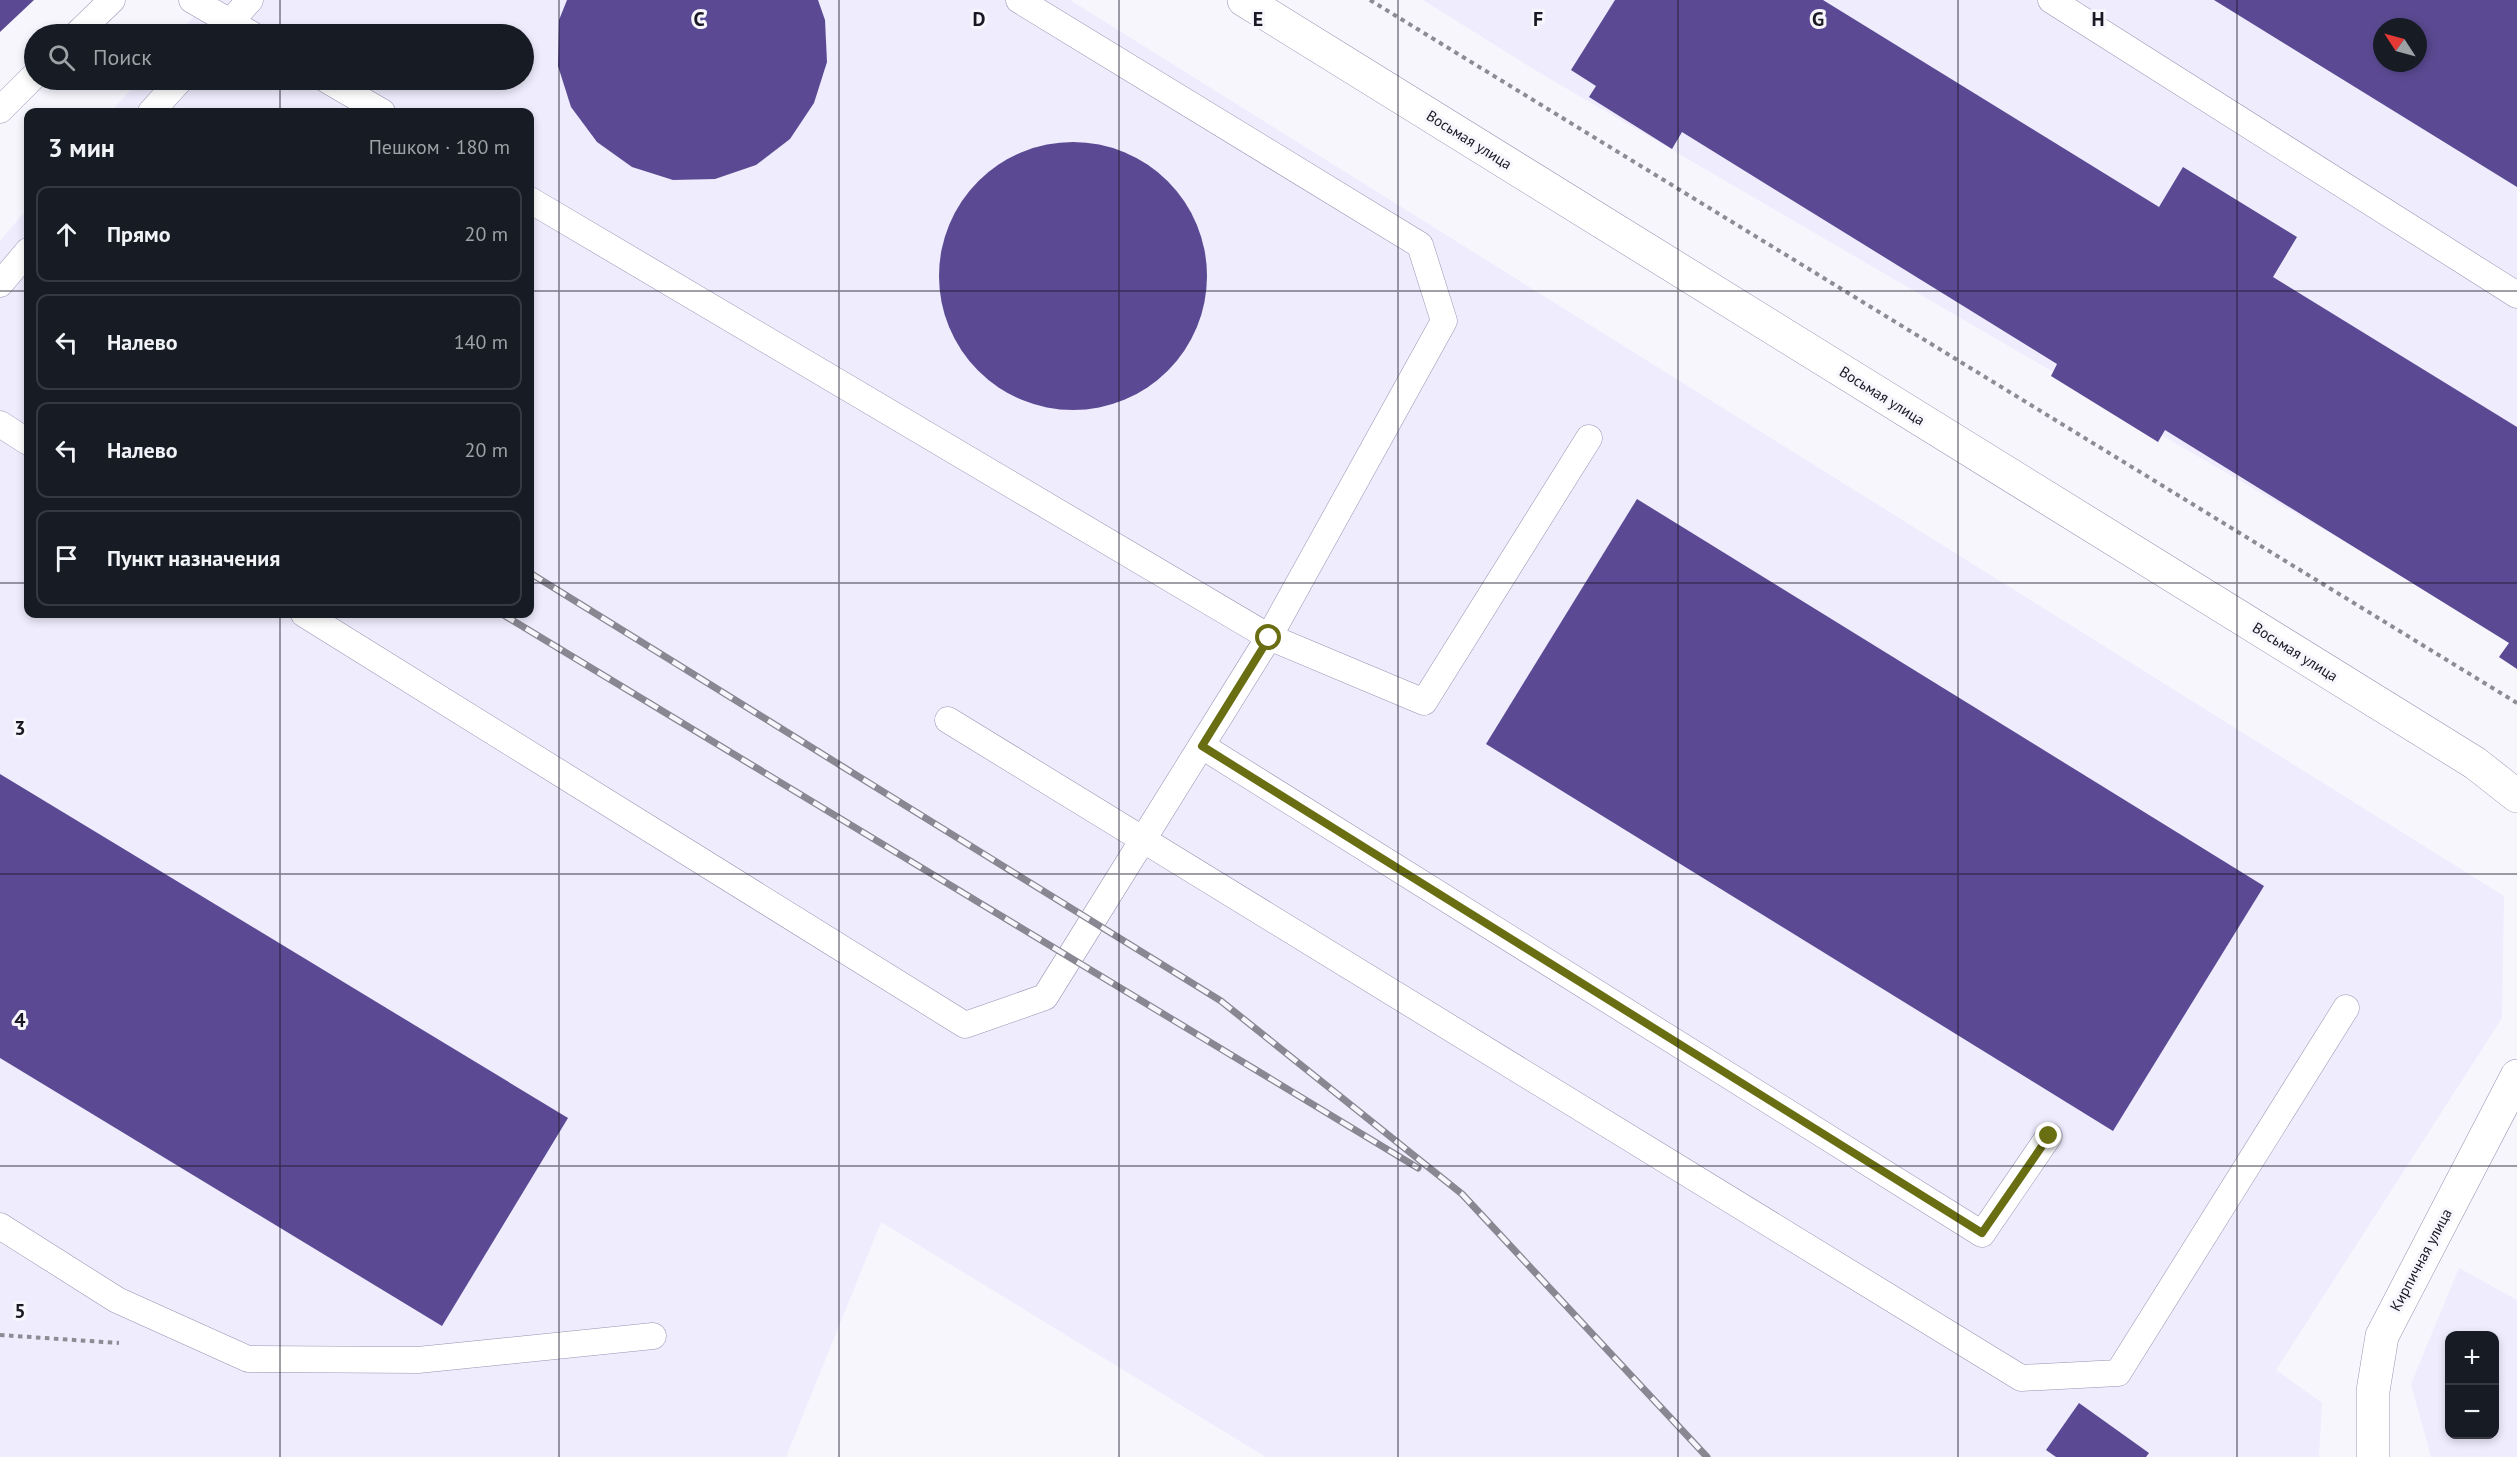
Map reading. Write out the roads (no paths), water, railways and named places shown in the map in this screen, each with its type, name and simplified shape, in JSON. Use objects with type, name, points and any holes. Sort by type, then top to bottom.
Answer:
[{"type":"street","name":"Восьмая улица","points":[[1244,0],[2475,764],[2517,796]]},
{"type":"street","name":"Кирпичная улица","points":[[2373,1457],[2373,1391],[2382,1336],[2517,1076]]},
{"type":"lane","points":[[87,24],[112,0]]},
{"type":"lane","points":[[192,0],[225,24]]},
{"type":"lane","points":[[236,24],[250,0]]},
{"type":"lane","points":[[310,618],[965,1025],[1045,997],[1269,638],[1444,321],[1420,245],[1019,0]]},
{"type":"lane","points":[[2051,0],[2517,295]]},
{"type":"lane","points":[[0,110],[24,86]]},
{"type":"lane","points":[[155,108],[171,90]]},
{"type":"lane","points":[[344,90],[375,108]]},
{"type":"lane","points":[[534,202],[1269,638],[1424,702],[1589,438]]},
{"type":"lane","points":[[0,284],[24,256]]},
{"type":"lane","points":[[0,424],[24,439]]},
{"type":"lane","points":[[948,720],[2021,1378],[2118,1372],[2346,1008]]},
{"type":"lane","points":[[1202,746],[1982,1233],[2049,1136]]},
{"type":"lane","points":[[0,1226],[117,1300],[248,1359],[418,1359],[653,1336]]},
{"type":"railway","points":[[534,575],[1221,1001],[1462,1194],[1707,1457]]},
{"type":"railway","points":[[509,618],[1418,1168]]}]
